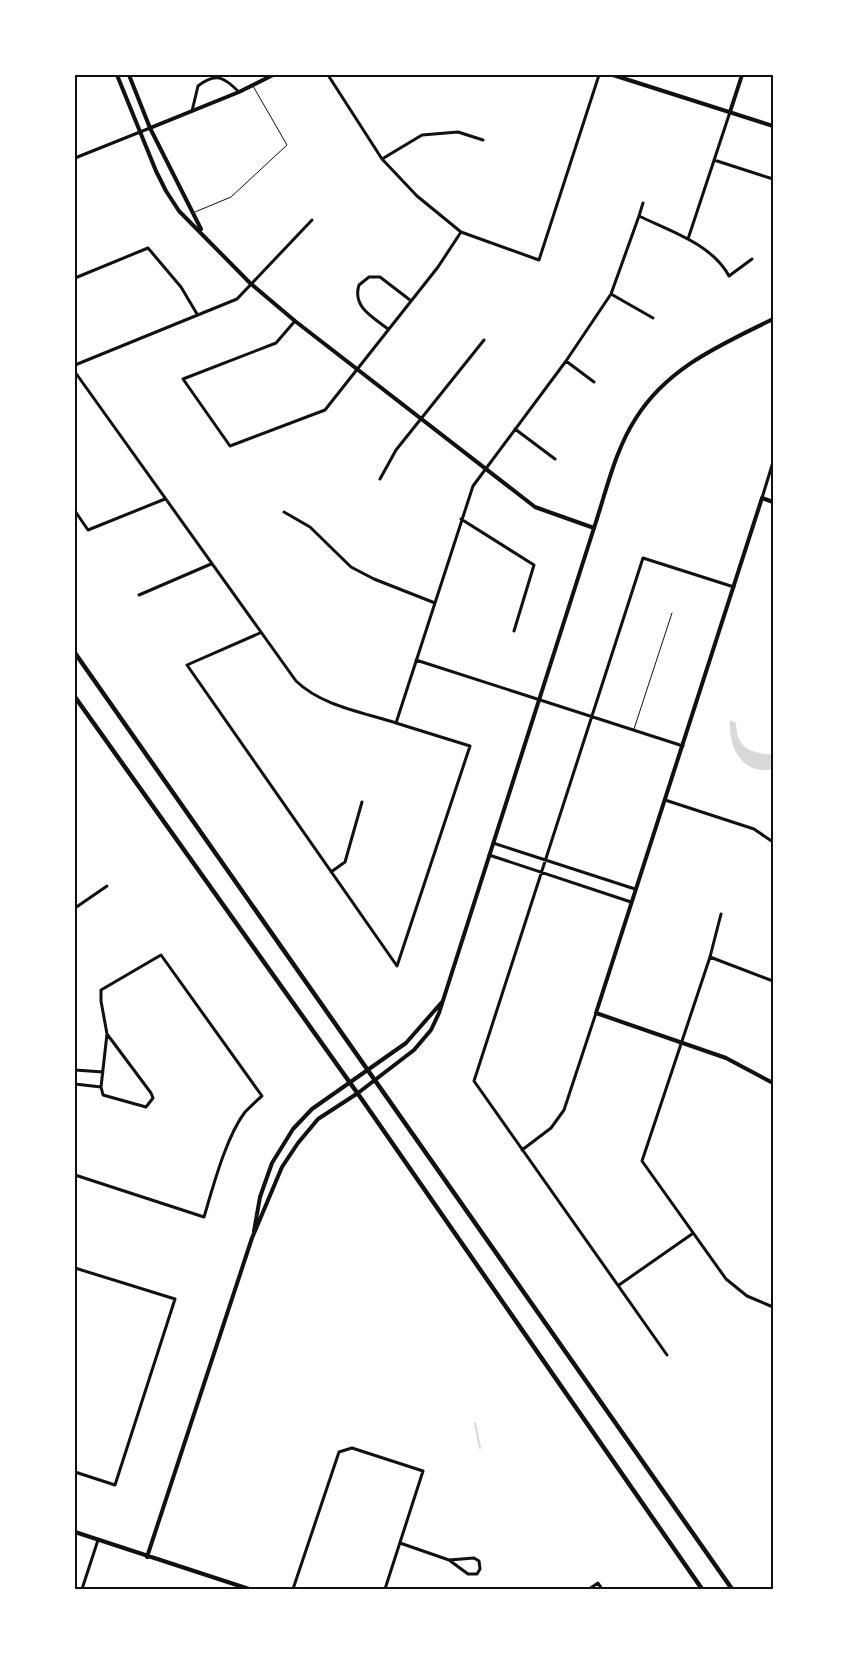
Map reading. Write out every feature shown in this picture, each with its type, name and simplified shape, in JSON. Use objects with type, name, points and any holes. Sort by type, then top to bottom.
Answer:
[{"type":"main road","points":[[75,653],[732,1589]]},
{"type":"main road","points":[[75,697],[358,1093],[702,1589]]},
{"type":"street","points":[[117,75],[166,191],[180,211],[203,233],[220,255],[294,320],[535,507],[594,528]]},
{"type":"street","points":[[129,75],[150,128],[203,233]]},
{"type":"street","points":[[75,158],[239,92],[273,75]]},
{"type":"street","points":[[328,75],[382,160],[417,196],[461,232],[539,260],[599,75]]},
{"type":"street","points":[[613,75],[773,126]]},
{"type":"street","points":[[688,239],[742,75]]},
{"type":"street","points":[[192,111],[198,86],[211,78],[224,79],[239,92]]},
{"type":"street","points":[[382,160],[422,135],[458,132],[483,140]]},
{"type":"street","points":[[714,160],[773,179]]},
{"type":"street","points":[[396,723],[473,486],[566,361],[611,294],[644,203]]},
{"type":"street","points":[[639,216],[688,239],[714,256],[722,264],[729,276],[752,259]]},
{"type":"street","points":[[75,365],[197,314],[237,300],[250,283],[312,220]]},
{"type":"street","points":[[294,320],[276,343],[184,379],[230,446],[325,410],[410,300],[438,267],[461,232]]},
{"type":"street","points":[[75,278],[148,248],[181,287],[197,314]]},
{"type":"street","points":[[388,329],[360,306],[356,299],[359,285],[364,280],[374,276],[380,278],[410,300]]},
{"type":"street","points":[[611,294],[653,318]]},
{"type":"street","points":[[147,1556],[252,1238],[282,1166],[318,1118],[358,1093],[414,1050],[431,1030],[444,1000],[492,843],[594,528],[620,450],[635,418],[654,392],[676,372],[706,352],[773,319]]},
{"type":"street","points":[[380,479],[396,450],[484,340]]},
{"type":"street","points":[[566,361],[594,382]]},
{"type":"street","points":[[75,372],[260,633],[296,681],[308,693],[470,746],[397,966],[187,665],[260,633]]},
{"type":"street","points":[[515,429],[555,459]]},
{"type":"street","points":[[522,1150],[551,1128],[564,1110],[683,746],[773,462]]},
{"type":"street","points":[[75,511],[88,530],[165,498]]},
{"type":"street","points":[[762,498],[773,502]]},
{"type":"street","points":[[284,512],[310,527],[351,567],[374,579],[434,602]]},
{"type":"street","points":[[461,519],[534,565],[514,631]]},
{"type":"street","points":[[667,1355],[619,1284],[474,1081],[643,558],[734,587]]},
{"type":"street","points":[[139,595],[211,564]]},
{"type":"street","points":[[416,660],[683,746]]},
{"type":"street","points":[[665,800],[754,829],[773,842]]},
{"type":"street","points":[[331,872],[346,862],[362,802]]},
{"type":"street","points":[[492,843],[635,889]]},
{"type":"street","points":[[489,855],[631,902]]},
{"type":"street","points":[[75,908],[107,886]]},
{"type":"street","points":[[722,914],[710,957],[642,1161],[692,1234],[726,1279],[747,1296],[773,1307]]},
{"type":"street","points":[[75,1175],[204,1218],[214,1181],[229,1144],[244,1114],[262,1096],[161,955],[101,990],[101,1002],[107,1034],[101,1086],[103,1095],[138,1107],[146,1107],[153,1098],[152,1093],[107,1034]]},
{"type":"street","points":[[710,957],[773,981]]},
{"type":"street","points":[[252,1238],[260,1197],[272,1164],[293,1129],[312,1109],[351,1084],[406,1043],[444,1000]]},
{"type":"street","points":[[596,1013],[726,1058],[773,1083]]},
{"type":"street","points":[[75,1070],[103,1072]]},
{"type":"street","points":[[75,1084],[101,1086]]},
{"type":"street","points":[[619,1284],[692,1234]]},
{"type":"street","points":[[75,1268],[175,1299],[115,1486],[75,1472]]},
{"type":"street","points":[[293,1589],[339,1452],[352,1448],[423,1471],[385,1589]]},
{"type":"street","points":[[75,1532],[249,1589]]},
{"type":"street","points":[[82,1589],[98,1540]]},
{"type":"street","points":[[400,1543],[449,1560],[471,1575],[477,1574],[480,1570],[480,1564],[474,1558],[449,1560]]},
{"type":"street","points":[[589,1589],[598,1583],[602,1589]]},
{"type":"lane","points":[[192,213],[231,198],[287,145],[252,85]]},
{"type":"lane","points":[[634,730],[672,613]]},
{"type":"shaded area","points":[[730,720],[736,723],[739,739],[746,748],[773,755],[773,769],[762,770],[745,764],[735,749],[730,730]]},
{"type":"waterway","points":[[475,1423],[480,1448]]}]
